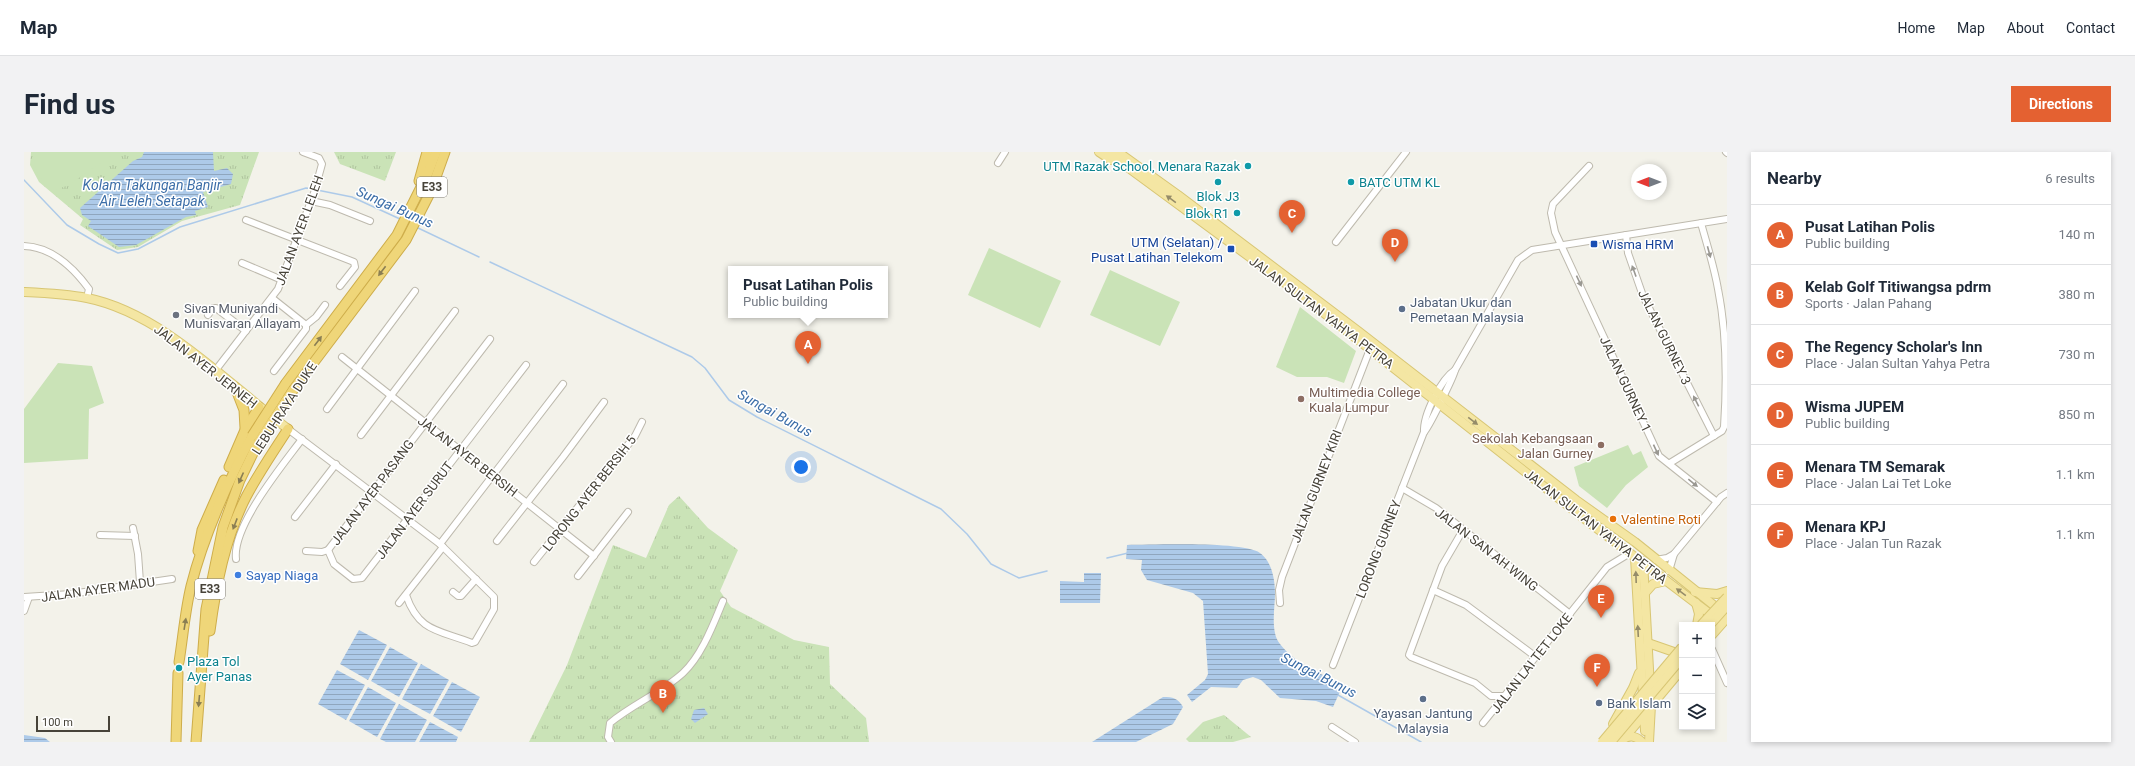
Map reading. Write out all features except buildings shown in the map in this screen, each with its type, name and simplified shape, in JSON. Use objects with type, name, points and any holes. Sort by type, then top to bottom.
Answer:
[{"type":"highway","points":[[413,204],[427,152]]},
{"type":"highway","name":"LEBUHRAYA DUKE","points":[[179,662],[191,586],[210,530],[249,433],[397,235],[407,218],[436,152]]},
{"type":"highway","name":"LEBUHRAYA DUKE","points":[[196,742],[206,609],[223,527],[240,480],[258,443],[293,390],[406,240],[431,191],[445,152]]},
{"type":"highway","points":[[431,191],[446,167],[451,152]]},
{"type":"highway","points":[[235,387],[244,410],[249,433]]},
{"type":"highway","points":[[249,433],[258,407]]},
{"type":"highway","points":[[202,670],[214,602],[234,526],[246,498],[288,429]]},
{"type":"highway","points":[[176,742],[178,673]]},
{"type":"main road","points":[[1099,152],[1136,177],[1152,181]]},
{"type":"main road","name":"JALAN SULTAN YAHYA PETRA","points":[[1107,152],[1152,181],[1302,292],[1438,398],[1632,555],[1696,603],[1711,609]]},
{"type":"main road","name":"JALAN SULTAN YAHYA PETRA","points":[[1118,152],[1152,181]]},
{"type":"main road","points":[[1126,152],[1147,168],[1152,181]]},
{"type":"main road","name":"JALAN AYER JERNEH","points":[[24,292],[87,298],[131,313],[151,323],[216,371],[258,407],[288,429]]},
{"type":"main road","name":"JALAN SULTAN YAHYA PETRA","points":[[1302,292],[1370,349],[1635,542],[1695,592],[1711,609],[1725,619]]},
{"type":"main road","points":[[1635,542],[1644,564],[1651,705],[1649,742]]},
{"type":"main road","points":[[1632,555],[1645,742]]},
{"type":"main road","points":[[1645,593],[1653,584],[1666,581]]},
{"type":"main road","points":[[1695,592],[1727,594]]},
{"type":"main road","points":[[1700,622],[1727,594]]},
{"type":"main road","points":[[1704,622],[1727,594]]},
{"type":"main road","points":[[1696,603],[1699,614],[1698,622]]},
{"type":"main road","points":[[1713,622],[1727,606]]},
{"type":"main road","points":[[1715,631],[1725,619]]},
{"type":"main road","points":[[1648,643],[1674,652]]},
{"type":"main road","points":[[1597,742],[1679,646]]},
{"type":"main road","points":[[1602,742],[1679,651]]},
{"type":"main road","points":[[1611,742],[1679,662]]},
{"type":"main road","points":[[1613,724],[1634,688],[1640,665]]},
{"type":"main road","points":[[1622,740],[1679,673]]},
{"type":"main road","points":[[1622,740],[1631,736],[1638,738],[1642,742]]},
{"type":"street","name":"JALAN AYER LELEH","points":[[216,371],[272,298],[282,280],[314,193],[321,161],[319,158],[303,152]]},
{"type":"street","points":[[998,163],[1005,152]]},
{"type":"street","points":[[1336,242],[1406,152]]},
{"type":"street","name":"JALAN GURNEY 1","points":[[1589,166],[1555,201],[1551,208],[1554,229],[1563,245],[1659,456],[1717,502]]},
{"type":"street","points":[[311,201],[330,205],[370,221]]},
{"type":"street","points":[[1708,222],[1712,219],[1727,215]]},
{"type":"street","points":[[1708,222],[1727,219]]},
{"type":"street","points":[[246,220],[356,264],[340,286]]},
{"type":"street","name":"LORONG GURNEY","points":[[1333,665],[1424,432],[1423,426],[1438,398],[1454,378],[1455,370],[1518,260],[1532,250],[1708,222]]},
{"type":"street","points":[[1670,464],[1722,431],[1724,427],[1727,379],[1719,290],[1701,223]]},
{"type":"street","name":"JALAN GURNEY 3","points":[[1626,235],[1628,253],[1646,302],[1714,436]]},
{"type":"street","points":[[24,246],[38,246],[50,251],[83,280],[89,289],[87,298]]},
{"type":"street","points":[[242,263],[282,280]]},
{"type":"street","points":[[327,409],[415,291]]},
{"type":"street","points":[[272,298],[306,326]]},
{"type":"street","points":[[274,371],[306,329],[306,326],[316,318],[325,305]]},
{"type":"street","points":[[208,315],[213,308],[216,308],[246,331]]},
{"type":"street","points":[[361,435],[455,311]]},
{"type":"street","name":"JALAN AYER PASANG","points":[[328,550],[490,339]]},
{"type":"street","name":"JALAN GURNEY KIRI","points":[[1280,603],[1282,577],[1370,349]]},
{"type":"street","name":"JALAN AYER BERSIH","points":[[342,357],[594,556]]},
{"type":"street","name":"JALAN AYER SURUT","points":[[328,550],[334,564],[353,579],[362,578],[526,365]]},
{"type":"street","points":[[399,604],[563,384]]},
{"type":"street","points":[[497,540],[604,402]]},
{"type":"street","name":"LORONG AYER BERSIH 5","points":[[534,562],[635,436],[642,422]]},
{"type":"street","name":"JALAN AYER JERNEH","points":[[288,429],[407,518],[441,546],[494,597],[494,608],[475,642],[472,643],[443,634],[415,616],[406,595]]},
{"type":"street","points":[[236,559],[234,548],[266,486],[302,439]]},
{"type":"street","points":[[295,517],[336,464]]},
{"type":"street","name":"JALAN SAN AH WING","points":[[1402,488],[1436,508],[1570,614]]},
{"type":"street","points":[[1656,560],[1667,558],[1674,554],[1717,502],[1727,493]]},
{"type":"street","points":[[578,576],[628,512]]},
{"type":"street","points":[[133,528],[140,582]]},
{"type":"street","points":[[1463,530],[1446,558],[1409,655],[1475,683],[1491,696],[1503,696]]},
{"type":"street","points":[[100,535],[135,536]]},
{"type":"street","points":[[306,551],[322,552],[328,550]]},
{"type":"street","points":[[1669,571],[1674,554]]},
{"type":"street","name":"JALAN LAI TET LOKE","points":[[1483,723],[1503,696],[1608,567],[1632,555]]},
{"type":"street","name":"JALAN AYER MADU","points":[[27,597],[98,590],[140,582],[172,579]]},
{"type":"street","points":[[453,592],[458,596],[461,596],[476,579]]},
{"type":"street","points":[[1433,590],[1466,605],[1536,657]]},
{"type":"street","points":[[24,611],[27,597]]},
{"type":"street","points":[[611,742],[608,737],[610,723],[656,694],[684,672],[698,654],[723,601]]},
{"type":"street","points":[[1715,656],[1727,683]]},
{"type":"street","points":[[1332,727],[1355,742]]},
{"type":"green space","points":[[31,152],[259,152],[240,205],[182,221],[138,247],[117,250],[80,225],[83,219],[39,182],[30,165]]},
{"type":"green space","points":[[34,152],[116,152],[69,185],[55,190],[38,174],[34,159]]},
{"type":"green space","points":[[334,152],[396,152],[385,181],[340,164]]},
{"type":"green space","points":[[989,248],[1061,281],[1040,328],[968,295]]},
{"type":"green space","points":[[1110,270],[1180,302],[1160,346],[1090,315]]},
{"type":"green space","points":[[1300,307],[1356,351],[1344,383],[1327,377],[1297,377],[1276,367]]},
{"type":"green space","points":[[58,363],[92,366],[104,403],[89,409],[88,459],[24,463],[24,409]]},
{"type":"green space","points":[[1628,445],[1633,455],[1641,451],[1648,467],[1626,485],[1607,508],[1579,486],[1574,467]]},
{"type":"green space","points":[[679,496],[708,528],[738,550],[720,591],[731,607],[794,640],[829,647],[830,684],[866,718],[869,742],[529,742],[567,665],[613,545],[646,558],[669,505]]},
{"type":"green space","points":[[1224,715],[1251,737],[1233,742],[1189,742],[1186,739],[1203,722]]},
{"type":"water","name":"Kolam Takungan Banjir Air Leleh Setapak","points":[[144,152],[213,152],[214,171],[227,168],[233,174],[231,184],[203,192],[208,207],[195,211],[196,215],[186,217],[136,245],[119,247],[88,226],[91,221],[82,215],[80,208],[133,161],[142,157]]},
{"type":"water","points":[[1127,545],[1217,545],[1250,549],[1260,553],[1267,561],[1272,571],[1275,594],[1274,627],[1277,639],[1286,651],[1301,663],[1343,685],[1333,707],[1316,701],[1280,698],[1261,680],[1253,677],[1243,680],[1237,688],[1211,687],[1192,702],[1187,695],[1205,680],[1208,674],[1203,601],[1193,593],[1147,580],[1141,570],[1142,560],[1126,559]]},
{"type":"water","points":[[1084,573],[1101,573],[1100,603],[1060,603],[1060,581],[1084,582]]},
{"type":"water","points":[[359,630],[387,645],[368,680],[340,664]]},
{"type":"water","points":[[390,647],[418,663],[399,697],[371,681]]},
{"type":"water","points":[[421,664],[449,680],[430,714],[402,699]]},
{"type":"water","points":[[337,670],[365,685],[346,720],[318,704]]},
{"type":"water","points":[[452,682],[480,697],[461,732],[433,716]]},
{"type":"water","points":[[368,687],[396,703],[377,737],[349,721]]},
{"type":"water","points":[[1163,697],[1175,699],[1183,707],[1173,724],[1136,742],[1092,742]]},
{"type":"water","points":[[399,704],[427,720],[415,742],[386,742],[380,739]]},
{"type":"water","points":[[704,708],[708,714],[695,723],[691,719],[694,710]]},
{"type":"water","points":[[430,722],[458,737],[456,742],[419,742]]},
{"type":"water","points":[[24,735],[45,738],[50,742],[24,742]]},
{"type":"waterway","name":"Sungai Bunus","points":[[24,180],[67,225],[99,244],[118,253],[138,249],[180,227],[306,188],[314,189]]},
{"type":"waterway","name":"Sungai Bunus","points":[[317,190],[352,197],[400,219]]},
{"type":"waterway","name":"Sungai Bunus","points":[[416,227],[479,257]]},
{"type":"waterway","name":"Sungai Bunus","points":[[490,262],[692,357],[705,368],[729,400],[757,417],[941,509],[967,534],[991,564],[1019,578],[1047,571]]},
{"type":"waterway","name":"Sungai Bunus","points":[[1107,558],[1128,553]]},
{"type":"waterway","name":"Sungai Bunus","points":[[1338,695],[1421,742]]},
{"type":"place","name":"UTM Razak School, Menara Razak","points":[[1248,166]]},
{"type":"place","name":"Blok J3","points":[[1218,182]]},
{"type":"place","name":"BATC UTM KL","points":[[1351,182]]},
{"type":"place","name":"Blok R1","points":[[1237,213]]},
{"type":"place","name":"The Regency Scholar's Inn","points":[[1292,233]]},
{"type":"place","name":"Wisma HRM","points":[[1594,244]]},
{"type":"place","name":"UTM (Selatan) / Pusat Latihan Telekom","points":[[1231,249]]},
{"type":"place","name":"Wisma JUPEM","points":[[1395,262]]},
{"type":"place","name":"Jabatan Ukur dan Pemetaan Malaysia","points":[[1402,309]]},
{"type":"place","name":"Sivan Muniyandi Munisvaran Allayam","points":[[176,315]]},
{"type":"place","name":"Pusat Latihan Polis","points":[[808,364]]},
{"type":"place","name":"Multimedia College Kuala Lumpur","points":[[1301,399]]},
{"type":"place","name":"Sekolah Kebangsaan Jalan Gurney","points":[[1601,445]]},
{"type":"place","name":"Valentine Roti","points":[[1613,519]]},
{"type":"place","name":"Sayap Niaga","points":[[238,575]]},
{"type":"place","name":"Menara TM Semarak","points":[[1601,618]]},
{"type":"place","name":"Plaza Tol Ayer Panas","points":[[179,668]]},
{"type":"place","name":"Menara KPJ","points":[[1597,687]]},
{"type":"place","name":"Yayasan Jantung Malaysia","points":[[1423,699]]},
{"type":"place","name":"Bank Islam","points":[[1599,703]]},
{"type":"place","name":"Kelab Golf Titiwangsa pdrm","points":[[663,713]]}]
